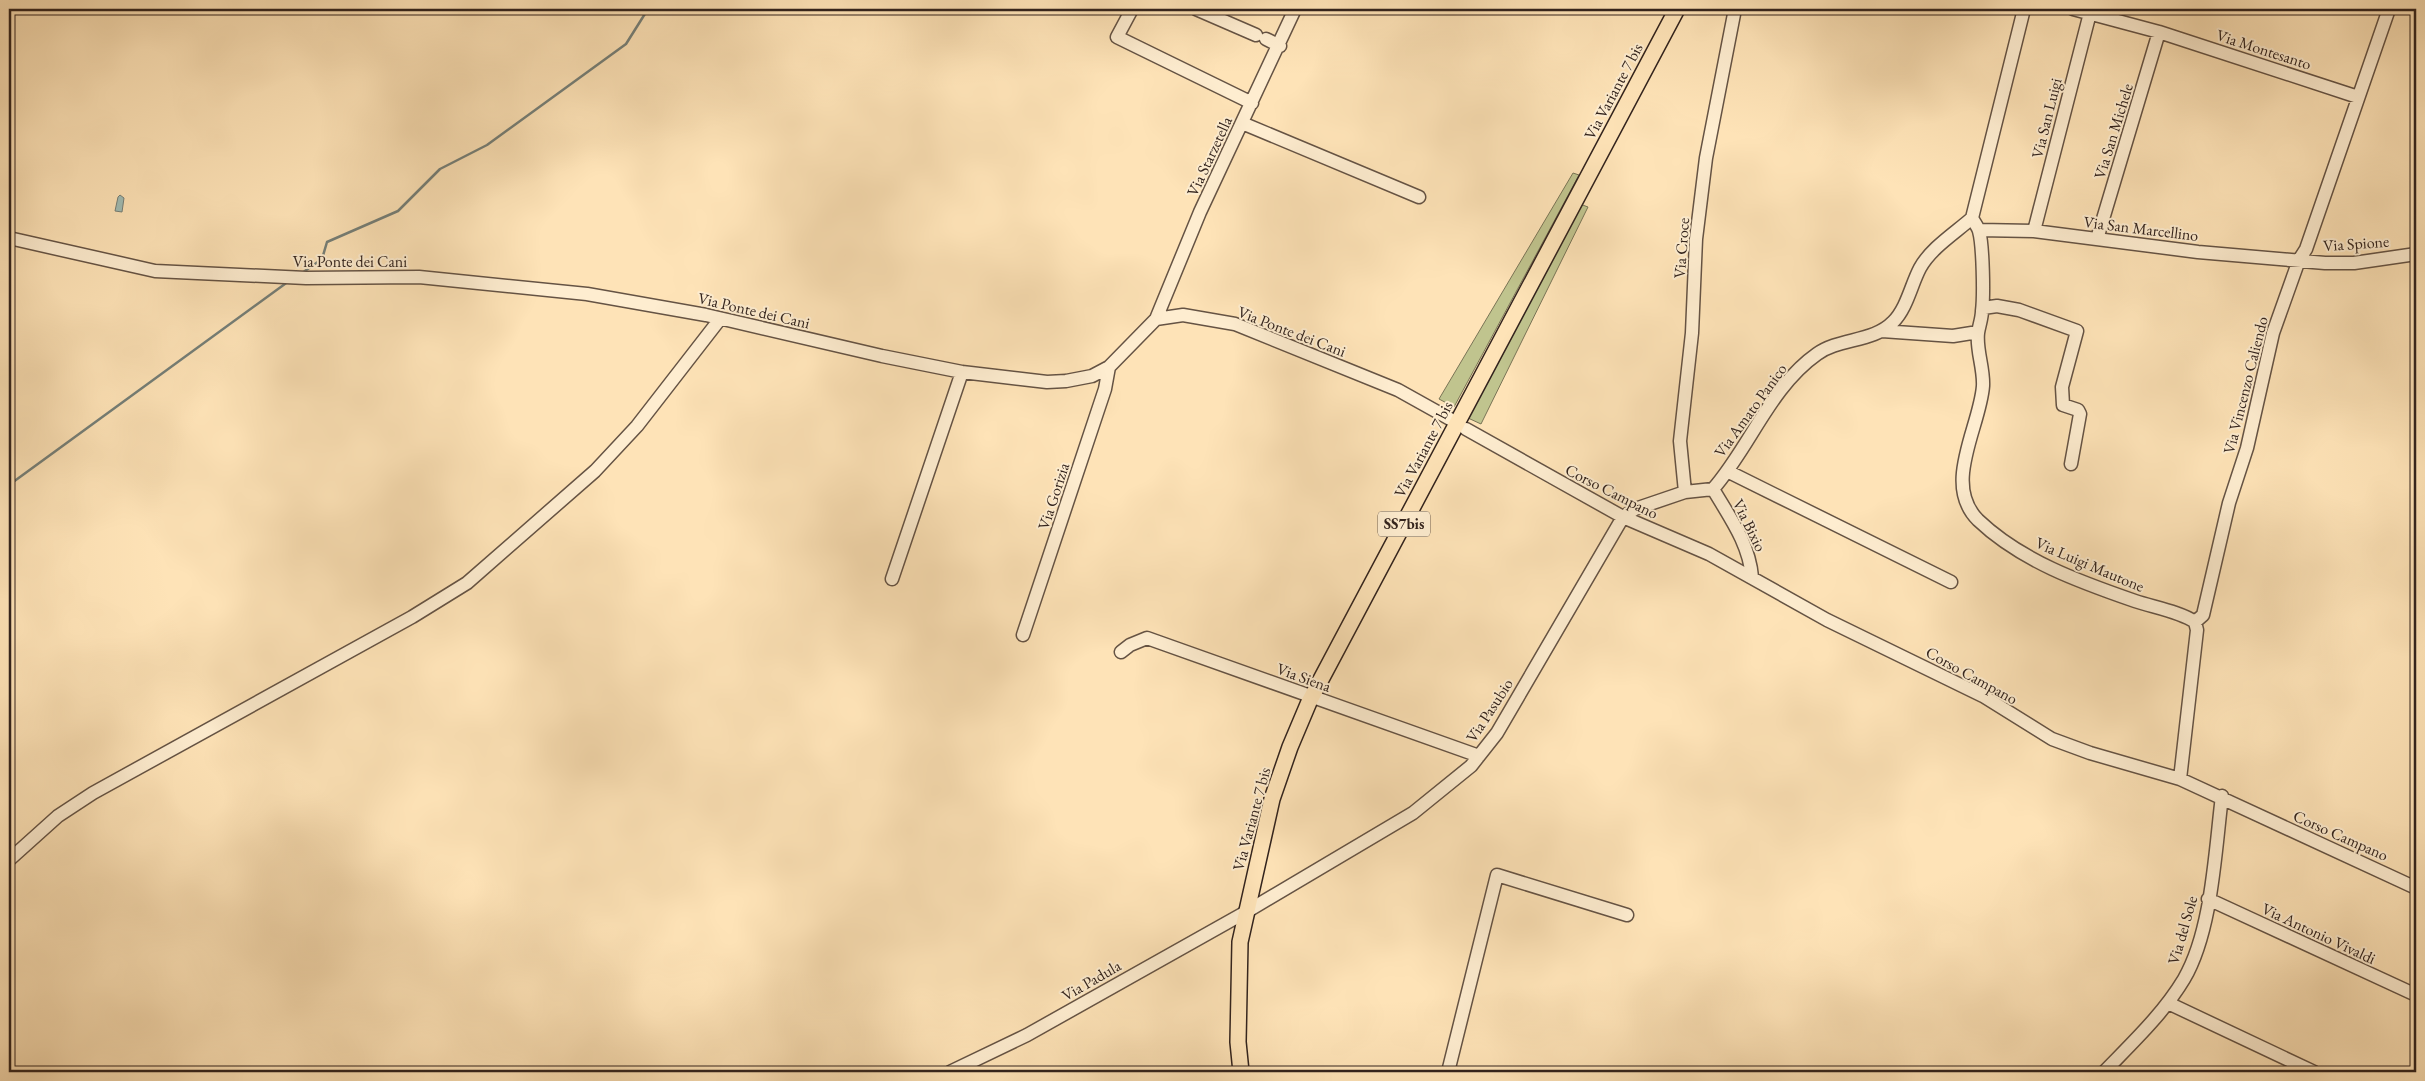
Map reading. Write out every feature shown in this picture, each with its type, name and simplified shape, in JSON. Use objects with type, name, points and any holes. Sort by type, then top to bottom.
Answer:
[{"type":"main road","name":"Via Variante 7 bis","points":[[1241,1072],[1238,1042],[1240,942],[1272,799],[1290,747],[1312,698],[1676,9]]},
{"type":"street","points":[[1132,9],[1117,37],[1252,103]]},
{"type":"street","points":[[1196,9],[1280,46]]},
{"type":"street","name":"Via Starzetella","points":[[1156,318],[1200,212],[1280,46],[1295,9]]},
{"type":"street","name":"Via Croce","points":[[1685,492],[1680,441],[1692,333],[1696,239],[1706,158],[1735,9]]},
{"type":"street","points":[[1882,331],[1894,322],[1899,314],[1921,266],[1930,255],[1972,218],[2024,9]]},
{"type":"street","name":"Via Montesanto","points":[[2073,9],[2159,32],[2358,97]]},
{"type":"street","name":"Via Vincenzo Caliendo","points":[[2180,779],[2197,630],[2195,622],[2203,615],[2228,504],[2247,448],[2273,333],[2299,260],[2306,249],[2389,9]]},
{"type":"street","name":"Via San Luigi","points":[[2034,231],[2090,13]]},
{"type":"street","name":"Via San Michele","points":[[2097,239],[2159,32]]},
{"type":"street","points":[[1242,123],[1419,197]]},
{"type":"street","points":[[1972,218],[1979,230]]},
{"type":"street","name":"Via San Marcellino","points":[[1979,230],[2034,231],[2198,252],[2299,260]]},
{"type":"street","name":"Via Luigi Mautone","points":[[1979,230],[1983,308],[1978,332],[1984,384],[1963,471],[1964,494],[1969,508],[1978,519],[2034,560],[2057,572],[2169,613],[2186,616],[2195,622]]},
{"type":"street","name":"Via Ponte dei Cani","points":[[9,238],[155,271],[306,278],[419,277],[587,294],[720,319],[962,372],[1047,382],[1066,382],[1092,376],[1109,366],[1156,318],[1183,315],[1235,324],[1398,390],[1450,419]]},
{"type":"street","name":"Via Spione","points":[[2299,260],[2354,263],[2416,254]]},
{"type":"street","points":[[1983,308],[1997,306],[2019,310],[2077,330],[2062,387],[2063,405],[2078,410],[2080,414],[2071,464]]},
{"type":"street","points":[[9,860],[58,816],[92,793],[388,631],[467,583],[601,465],[637,426],[720,319]]},
{"type":"street","points":[[1882,331],[1953,336],[1978,332]]},
{"type":"street","name":"Via Amato Panico","points":[[1713,489],[1773,402],[1804,365],[1818,353],[1844,341],[1882,331]]},
{"type":"street","name":"Via Gorizia","points":[[1024,635],[1105,389],[1109,366]]},
{"type":"street","points":[[892,579],[962,372]]},
{"type":"street","name":"Corso Campano","points":[[1466,429],[1525,464],[1623,517],[1709,554],[1827,620],[1983,696],[2052,739],[2090,753],[2180,779],[2222,796],[2269,821],[2416,888]]},
{"type":"street","points":[[1727,471],[1951,582]]},
{"type":"street","points":[[1623,517],[1634,509],[1685,492],[1713,489]]},
{"type":"street","name":"Via Bixio","points":[[1713,489],[1732,516],[1747,550],[1752,577]]},
{"type":"street","name":"Via Pasubio","points":[[1246,912],[1413,813],[1470,766],[1497,733],[1623,517]]},
{"type":"street","name":"Via Siena","points":[[1121,652],[1130,645],[1147,638],[1479,756]]},
{"type":"street","name":"Via del Sole","points":[[2104,1072],[2168,1003],[2193,959],[2208,899],[2222,796]]},
{"type":"street","points":[[1448,1072],[1497,875],[1627,914]]},
{"type":"street","name":"Via Antonio Vivaldi","points":[[2208,899],[2416,995]]},
{"type":"street","name":"Via Padula","points":[[950,1072],[1027,1035],[1246,912]]},
{"type":"street","points":[[2168,1003],[2314,1072]]},
{"type":"green space","points":[[1573,173],[1579,175],[1454,407],[1439,399]]},
{"type":"green space","points":[[1580,204],[1588,207],[1481,424],[1468,418]]},
{"type":"water","points":[[120,195],[124,198],[122,212],[115,211]]},
{"type":"waterway","points":[[302,273],[322,259],[327,242],[398,211],[440,169],[487,145],[626,44],[648,9]]},
{"type":"waterway","points":[[9,485],[289,281]]}]
